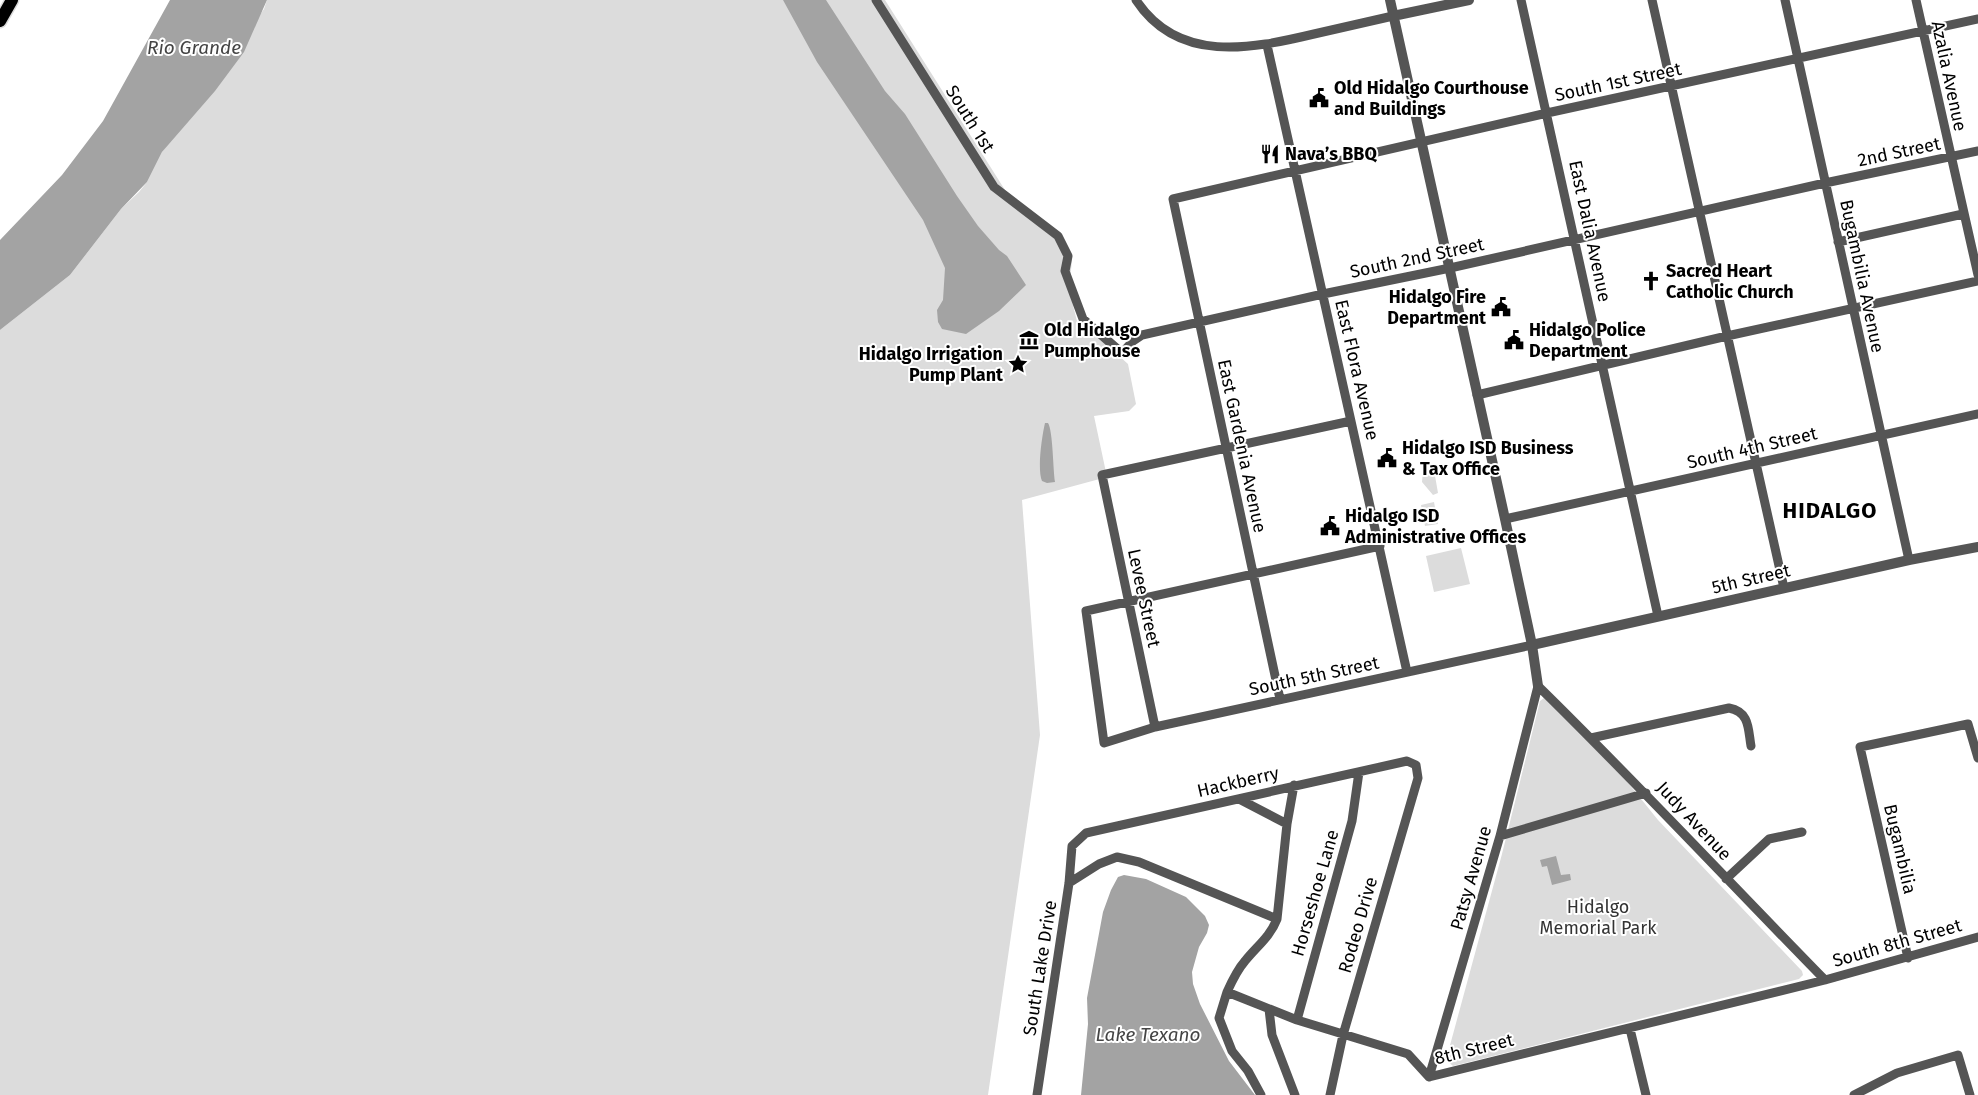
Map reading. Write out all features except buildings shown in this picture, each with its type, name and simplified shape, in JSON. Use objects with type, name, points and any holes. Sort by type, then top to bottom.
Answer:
[{"type":"main road","points":[[0,10],[6,0]]},
{"type":"main road","points":[[0,21],[12,0]]},
{"type":"street","name":"South 1st","points":[[876,0],[994,187],[1058,236],[1068,256],[1065,271]]},
{"type":"street","points":[[1136,0],[1144,12],[1161,28],[1179,38],[1200,45],[1236,47],[1267,45],[1469,0]]},
{"type":"street","points":[[1390,0],[1532,645],[1538,686]]},
{"type":"street","name":"East Dalia Avenue","points":[[1521,0],[1658,616]]},
{"type":"street","points":[[1652,0],[1784,588]]},
{"type":"street","name":"Bugambilia Avenue","points":[[1785,0],[1909,560]]},
{"type":"street","name":"Azalia Avenue","points":[[1916,0],[1950,158],[1978,275]]},
{"type":"street","name":"South 1st Street","points":[[1173,199],[1547,113],[1672,88],[1978,19]]},
{"type":"street","name":"East Flora Avenue","points":[[1267,45],[1407,672]]},
{"type":"street","name":"2nd Street","points":[[1825,183],[1978,151]]},
{"type":"street","name":"South 2nd Street","points":[[1065,271],[1083,318],[1122,353],[1138,336],[1825,183]]},
{"type":"street","name":"East Gardenia Avenue","points":[[1173,199],[1280,699]]},
{"type":"street","points":[[1838,242],[1963,214]]},
{"type":"street","points":[[1477,395],[1727,336],[1853,310],[1978,281]]},
{"type":"street","name":"South 4th Street","points":[[1504,520],[1978,414]]},
{"type":"street","points":[[1226,448],[1351,421]]},
{"type":"street","name":"Levee Street","points":[[1155,727],[1102,475],[1226,448]]},
{"type":"street","points":[[1128,601],[1380,546]]},
{"type":"street","name":"5th Street","points":[[1532,645],[1909,560],[1978,547]]},
{"type":"street","name":"South 5th Street","points":[[1128,601],[1086,611],[1104,743],[1155,727],[1532,645]]},
{"type":"street","name":"Judy Avenue","points":[[1538,686],[1646,793],[1726,879],[1825,980]]},
{"type":"street","name":"Patsy Avenue","points":[[1429,1077],[1500,836],[1538,686]]},
{"type":"street","points":[[1591,738],[1729,708],[1737,709],[1745,715],[1751,746]]},
{"type":"street","name":"Bugambilia","points":[[1908,958],[1860,747],[1968,724],[1978,758]]},
{"type":"street","name":"Hackberry","points":[[1072,846],[1086,833],[1407,761],[1416,765]]},
{"type":"street","name":"Rodeo Drive","points":[[1330,1095],[1343,1035],[1418,778],[1416,765]]},
{"type":"street","name":"Horseshoe Lane","points":[[1296,1020],[1352,822],[1358,772]]},
{"type":"street","points":[[1261,1095],[1248,1071],[1232,1051],[1219,1018],[1234,977],[1245,961],[1272,932],[1277,919],[1287,824],[1294,785]]},
{"type":"street","points":[[1500,836],[1646,793]]},
{"type":"street","points":[[1239,799],[1287,824]]},
{"type":"street","points":[[1726,879],[1769,840],[1802,832]]},
{"type":"street","name":"South Lake Drive","points":[[1038,1095],[1069,883],[1072,846]]},
{"type":"street","points":[[1069,883],[1099,864],[1117,857],[1139,862],[1277,919]]},
{"type":"street","name":"South 8th Street","points":[[1825,980],[1978,938]]},
{"type":"street","name":"8th Street","points":[[1227,992],[1296,1020],[1408,1054],[1429,1077],[1825,980]]},
{"type":"street","points":[[1269,1009],[1272,1035],[1295,1095]]},
{"type":"street","points":[[1630,1028],[1646,1095]]},
{"type":"street","points":[[1859,1094],[1897,1072],[1958,1054],[1970,1095]]},
{"type":"green space","points":[[267,0],[885,0],[1005,190],[1059,233],[1072,260],[1069,290],[1077,321],[1084,324],[1128,364],[1136,404],[1129,411],[1094,416],[1107,477],[1022,500],[1040,735],[988,1095],[0,1095],[0,330],[70,275],[121,209],[139,192],[147,182],[162,152],[264,9]]},
{"type":"green space","points":[[1423,470],[1434,470],[1438,493],[1433,495],[1422,482]]},
{"type":"green space","points":[[1434,502],[1438,524],[1425,526],[1421,505]]},
{"type":"green space","points":[[1461,548],[1470,584],[1434,592],[1426,556]]},
{"type":"green space","name":"Hidalgo Memorial Park","points":[[1544,698],[1625,779],[1658,820],[1802,971],[1803,975],[1799,979],[1453,1066],[1446,1060],[1502,854],[1540,701]]},
{"type":"water","name":"Rio Grande","points":[[170,0],[267,0],[244,52],[215,91],[162,152],[147,182],[121,209],[70,275],[0,330],[0,240],[62,175],[103,121]]},
{"type":"water","points":[[783,0],[826,0],[885,91],[905,114],[978,226],[999,250],[1007,256],[1026,285],[999,311],[966,334],[942,329],[938,322],[937,310],[943,300],[945,268],[923,220],[817,62]]},
{"type":"water","points":[[1045,423],[1048,423],[1050,427],[1055,482],[1047,483],[1042,481],[1040,469],[1041,444]]},
{"type":"water","points":[[1556,856],[1561,875],[1570,874],[1571,880],[1552,885],[1547,866],[1542,867],[1540,860]]},
{"type":"water","name":"Lake Texano","points":[[1124,875],[1146,879],[1186,897],[1205,916],[1209,925],[1199,947],[1192,972],[1193,984],[1200,1004],[1229,1061],[1255,1095],[1081,1095],[1088,1024],[1087,998],[1103,912],[1118,877]]},
{"type":"place","name":"Old Hidalgo Courthouse and Buildings","points":[[1319,98]]},
{"type":"place","name":"Nava’s BBQ","points":[[1270,154]]},
{"type":"place","name":"Sacred Heart Catholic Church","points":[[1651,281]]},
{"type":"place","name":"Hidalgo Fire Department","points":[[1501,307]]},
{"type":"place","name":"Old Hidalgo Pumphouse","points":[[1029,340]]},
{"type":"place","name":"Hidalgo Police Department","points":[[1514,340]]},
{"type":"place","name":"Hidalgo Irrigation Pump Plant","points":[[1018,364]]},
{"type":"place","name":"Hidalgo ISD Business & Tax Office","points":[[1387,458]]},
{"type":"place","name":"Hidalgo ISD Administrative Offices","points":[[1330,526]]},
{"type":"district","name":"HIDALGO","points":[[1830,510]]}]
